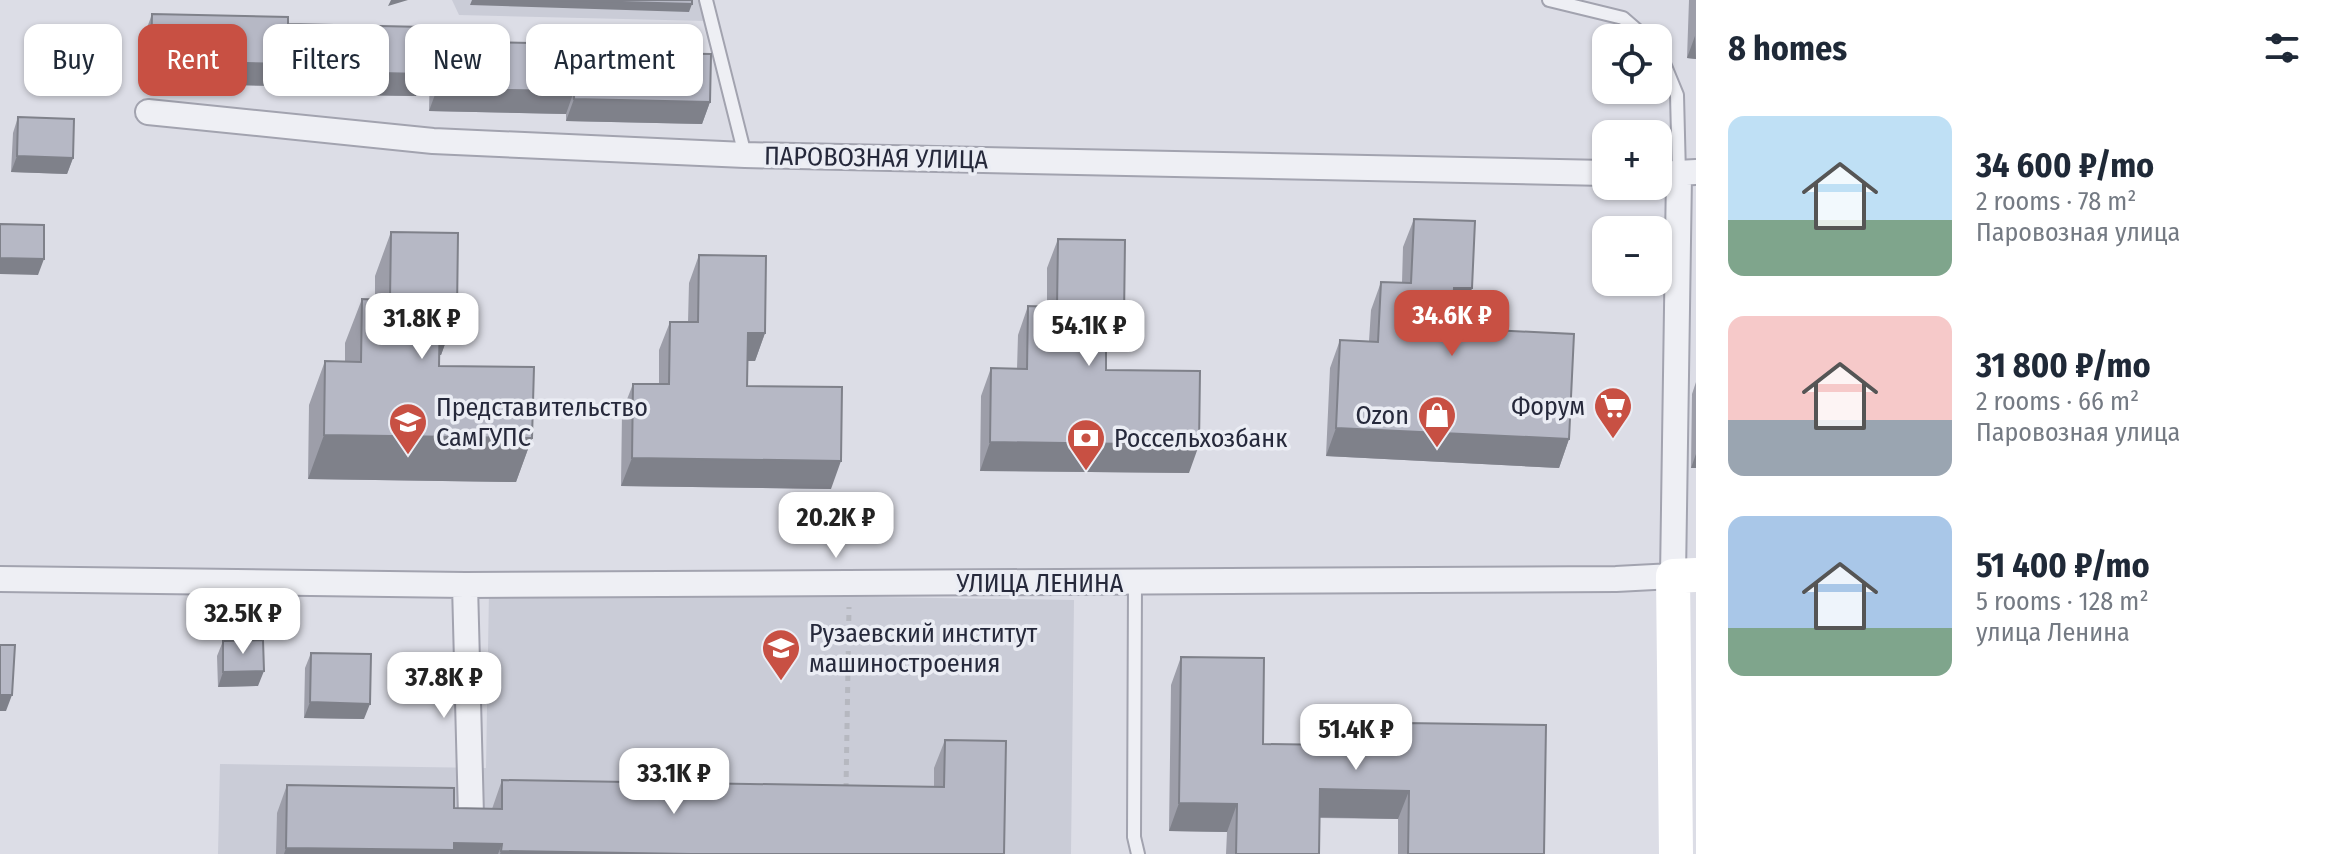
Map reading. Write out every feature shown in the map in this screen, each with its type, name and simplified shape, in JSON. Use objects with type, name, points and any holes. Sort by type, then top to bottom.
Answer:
[{"type":"street","name":"ПАРОВОЗНАЯ УЛИЦА","points":[[148,112],[433,141],[745,155],[1592,173]]},
{"type":"street","points":[[1676,854],[1684,575],[1678,174]]},
{"type":"street","name":"УЛИЦА ЛЕНИНА","points":[[0,579],[465,585],[1616,579],[1684,575]]},
{"type":"street","points":[[465,585],[472,854]]},
{"type":"street","points":[[1676,786],[1696,702]]},
{"type":"lane","points":[[706,0],[745,155]]},
{"type":"lane","points":[[1549,0],[1623,18],[1630,24]]},
{"type":"lane","points":[[1672,83],[1677,95],[1678,174]]},
{"type":"lane","points":[[1135,582],[1134,837],[1138,854]]},
{"type":"path","points":[[846,798],[849,584]]},
{"type":"shaded area","points":[[452,0],[708,0],[707,21],[459,15]]},
{"type":"shaded area","name":"Рузаевский институт машиностроения","points":[[489,591],[1074,600],[1071,854],[218,854],[220,764],[486,768]]},
{"type":"building","points":[[553,0],[692,0],[692,4]]},
{"type":"building","points":[[152,14],[288,17],[288,24],[263,24],[263,63],[247,63],[247,24],[152,24]]},
{"type":"building","points":[[389,26],[405,27],[405,74],[389,73]]},
{"type":"building","points":[[510,43],[526,43],[526,90],[510,90]]},
{"type":"building","points":[[703,54],[711,54],[710,102],[574,99],[574,96],[703,96]]},
{"type":"building","points":[[18,117],[74,119],[73,158],[17,156]]},
{"type":"building","points":[[1414,219],[1475,221],[1472,288],[1454,288],[1452,328],[1574,334],[1569,439],[1336,428],[1340,340],[1378,342],[1381,282],[1411,283]]},
{"type":"building","points":[[0,224],[44,225],[44,259],[0,258]]},
{"type":"building","points":[[391,232],[458,233],[457,311],[440,310],[439,366],[534,367],[532,438],[324,435],[325,361],[361,362],[362,299],[390,300]]},
{"type":"building","points":[[1058,239],[1125,240],[1124,318],[1106,318],[1106,370],[1200,371],[1199,445],[990,442],[991,368],[1027,369],[1028,306],[1057,307]]},
{"type":"building","points":[[699,255],[766,256],[765,333],[748,333],[747,386],[842,387],[841,461],[632,458],[633,384],[669,384],[670,322],[698,322]]},
{"type":"building","points":[[263,640],[264,671],[223,672],[223,641]]},
{"type":"building","points":[[0,645],[15,645],[12,695],[0,695]]},
{"type":"building","points":[[311,653],[371,654],[370,704],[310,702]]},
{"type":"building","points":[[1181,657],[1264,658],[1263,744],[1404,746],[1405,723],[1546,725],[1544,854],[1408,854],[1409,791],[1320,789],[1319,854],[1236,854],[1237,804],[1179,803]]},
{"type":"building","points":[[945,740],[1006,741],[1004,854],[501,851],[502,844],[454,843],[454,850],[286,848],[287,785],[454,788],[454,808],[502,809],[502,780],[944,787]]},
{"type":"place","name":"Форум","points":[[1613,440]]},
{"type":"place","name":"Ozon","points":[[1437,449]]},
{"type":"place","name":"Представительство СамГУПС","points":[[408,456]]},
{"type":"place","name":"Россельхозбанк","points":[[1086,472]]},
{"type":"place","name":"Рузаевский институт машиностроения","points":[[781,682]]}]
